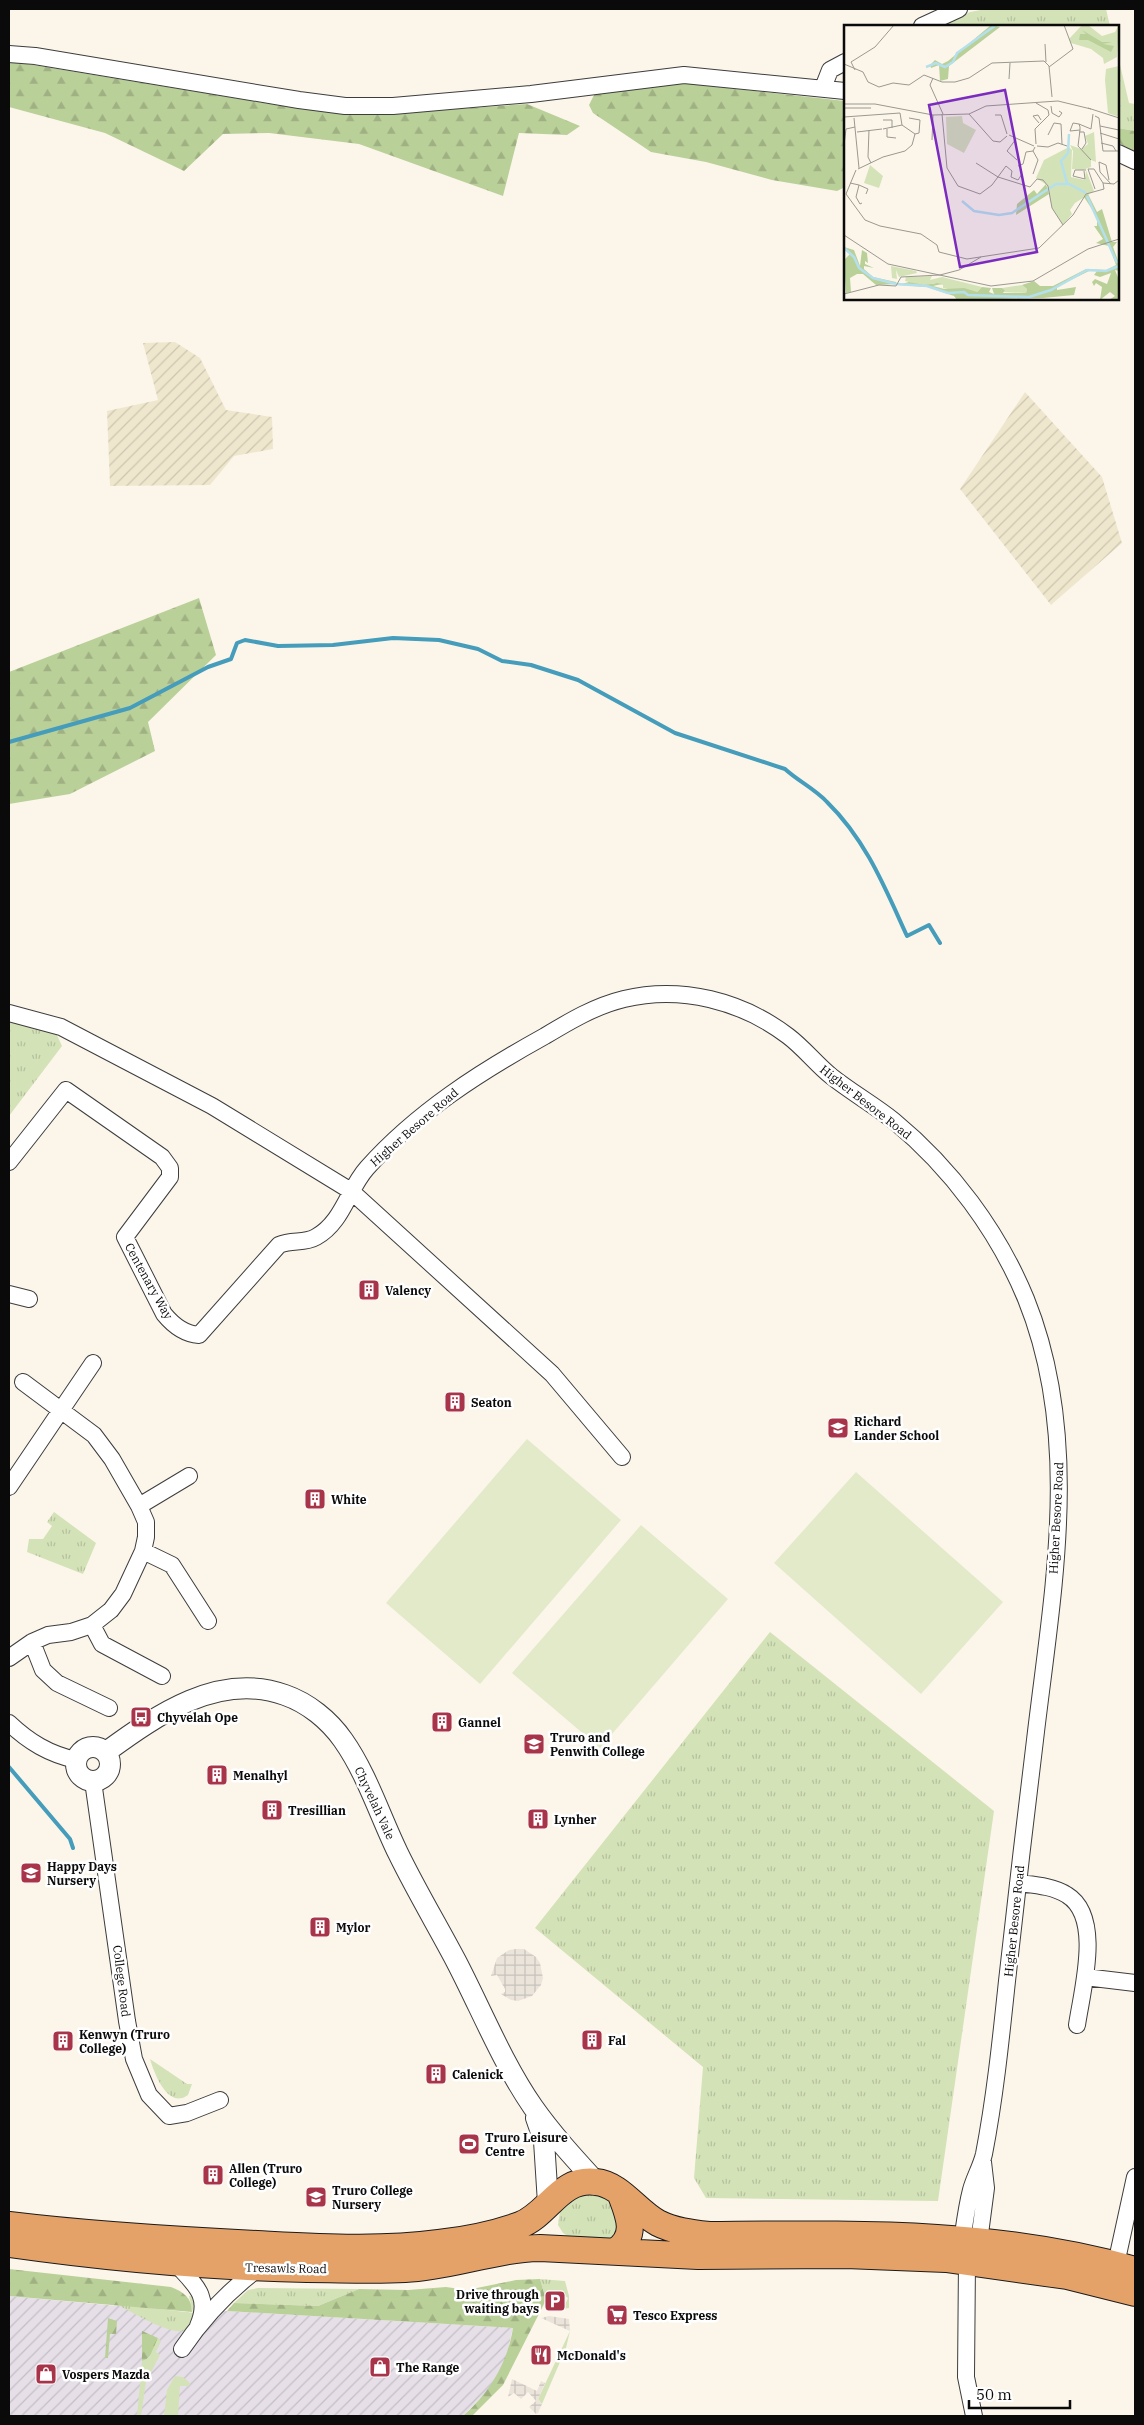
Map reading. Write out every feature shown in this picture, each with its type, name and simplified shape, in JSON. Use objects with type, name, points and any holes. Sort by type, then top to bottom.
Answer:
[{"type":"highway","points":[[1125,2267],[1047,2251],[969,2253],[894,2256],[698,2256],[616,2251],[590,2252],[562,2248],[551,2226],[548,2204],[562,2190],[572,2184],[596,2182],[607,2185],[658,2222],[687,2233],[709,2236],[904,2235],[969,2253],[1135,2293]]},
{"type":"highway","points":[[616,2251],[626,2241],[632,2224],[621,2195]]},
{"type":"highway","name":"Tresawls Road","points":[[9,2224],[108,2235],[218,2242],[327,2247],[413,2245],[462,2240],[522,2224],[548,2204]]},
{"type":"highway","name":"Tresawls Road","points":[[9,2244],[176,2264],[258,2268],[412,2269],[453,2264],[528,2249],[562,2248]]},
{"type":"street","points":[[924,25],[960,9]]},
{"type":"street","points":[[9,54],[345,106],[423,104],[531,94],[684,75],[844,91]]},
{"type":"street","points":[[824,88],[830,70],[844,63]]},
{"type":"street","points":[[1119,153],[1135,161]]},
{"type":"street","name":"Higher Besore Road","points":[[351,1191],[356,1180],[389,1145],[458,1087],[500,1060],[600,1006],[628,998],[660,994],[710,998],[745,1009],[768,1022],[795,1041],[832,1077],[888,1117],[920,1145],[967,1197],[992,1234],[1015,1274],[1039,1336],[1047,1366],[1055,1413],[1059,1491],[1056,1548],[1000,2039],[983,2159],[971,2188],[966,2377],[974,2416]]},
{"type":"street","points":[[9,1013],[61,1027],[212,1106],[351,1191],[552,1374],[622,1457]]},
{"type":"street","name":"Centenary Way","points":[[9,1162],[66,1090],[162,1157],[170,1168],[170,1177],[125,1237],[164,1314],[171,1323],[190,1334],[199,1335],[279,1245],[290,1240],[306,1241],[320,1236],[343,1210],[351,1191]]},
{"type":"street","points":[[9,1294],[29,1299]]},
{"type":"street","points":[[9,1487],[62,1410],[76,1384],[92,1363]]},
{"type":"street","points":[[9,1658],[32,1642],[48,1635],[71,1632],[92,1625],[111,1610],[123,1594],[143,1551],[146,1522],[112,1459],[94,1435],[23,1382]]},
{"type":"street","points":[[139,1506],[189,1476]]},
{"type":"street","points":[[143,1551],[172,1565],[208,1621]]},
{"type":"street","points":[[92,1625],[102,1644],[162,1676]]},
{"type":"street","points":[[32,1642],[42,1670],[57,1683],[110,1708]]},
{"type":"street","name":"Chyvelah Vale","points":[[106,1752],[156,1718],[199,1696],[222,1689],[252,1688],[285,1695],[304,1704],[326,1720],[343,1740],[357,1764],[398,1853],[532,2106],[544,2141],[548,2204]]},
{"type":"street","points":[[9,1723],[38,1746],[62,1757],[76,1760]]},
{"type":"street","points":[[87,1747],[99,1748],[106,1752],[110,1762],[107,1773],[103,1778],[93,1781],[81,1777],[75,1766],[76,1760],[82,1750],[87,1747]]},
{"type":"street","name":"College Road","points":[[93,1781],[127,2021],[140,2075],[150,2095],[169,2116],[187,2113],[220,2100]]},
{"type":"street","points":[[1018,1883],[1058,1891],[1068,1895],[1081,1909],[1087,1928],[1084,1976],[1077,2025]]},
{"type":"street","points":[[1084,1976],[1135,1983]]},
{"type":"street","name":"Chyvelah Vale","points":[[532,2106],[573,2158],[596,2182]]},
{"type":"street","points":[[1125,2267],[1135,2177]]},
{"type":"street","points":[[176,2264],[201,2294],[203,2309],[198,2326]]},
{"type":"street","points":[[182,2349],[198,2326],[235,2287],[258,2268]]},
{"type":"shaded area","points":[[175,342],[200,358],[226,410],[272,417],[273,449],[234,456],[210,485],[110,486],[107,411],[158,400],[143,343]]},
{"type":"shaded area","points":[[1025,392],[1102,477],[1122,543],[1051,605],[960,489]]},
{"type":"shaded area","points":[[524,1949],[536,1957],[540,1963],[543,1978],[541,1985],[532,1996],[518,2001],[511,2000],[501,1994],[505,1992],[505,1989],[497,1975],[491,1976],[497,1958],[509,1950]]},
{"type":"shaded area","points":[[9,2296],[195,2313],[227,2311],[513,2328],[506,2357],[500,2372],[489,2389],[463,2416],[9,2416]]},
{"type":"shaded area","points":[[549,2316],[569,2319],[570,2331],[541,2318]]},
{"type":"shaded area","points":[[512,2379],[537,2391],[541,2381],[545,2383],[538,2399],[542,2404],[538,2413],[536,2414],[529,2407],[536,2401],[528,2392],[521,2399],[514,2393],[508,2397]]},
{"type":"green space","points":[[986,9],[1106,9],[1110,25],[942,25],[970,12]]},
{"type":"green space","points":[[1119,60],[1129,103],[1135,104],[1135,131],[1119,128]]},
{"type":"green space","points":[[9,61],[301,109],[350,113],[399,113],[527,104],[580,126],[567,135],[519,133],[503,196],[359,144],[269,133],[223,134],[184,171],[105,133],[9,107]]},
{"type":"green space","points":[[683,83],[844,101],[844,188],[837,191],[772,180],[706,162],[651,152],[593,113],[589,105],[595,93]]},
{"type":"green space","points":[[1119,128],[1135,131],[1135,154],[1119,143]]},
{"type":"green space","points":[[199,598],[216,655],[148,722],[155,751],[70,794],[9,804],[9,672]]},
{"type":"green space","points":[[9,1021],[56,1033],[62,1046],[9,1116]]},
{"type":"green space","points":[[527,1439],[621,1520],[480,1684],[386,1603]]},
{"type":"green space","points":[[856,1472],[1003,1602],[921,1694],[774,1563]]},
{"type":"green space","points":[[54,1512],[96,1543],[83,1574],[27,1552],[29,1539],[43,1539],[52,1526],[47,1522]]},
{"type":"green space","points":[[641,1525],[728,1599],[600,1748],[512,1673]]},
{"type":"green space","points":[[770,1632],[994,1811],[938,2201],[706,2198],[694,2178],[703,2067],[535,1928]]},
{"type":"green space","points":[[150,2059],[187,2084],[192,2084],[188,2095],[174,2098],[168,2094],[155,2073]]},
{"type":"green space","points":[[595,2193],[610,2199],[624,2221],[612,2239],[569,2237],[563,2233],[558,2225],[560,2211],[580,2196]]},
{"type":"green space","points":[[9,2269],[171,2287],[180,2291],[189,2299],[192,2312],[9,2296]]},
{"type":"green space","points":[[540,2279],[565,2281],[569,2296],[569,2308],[563,2309],[568,2298],[561,2293],[551,2293],[546,2300]]},
{"type":"green space","points":[[540,2279],[546,2300],[503,2385],[472,2416],[463,2416],[473,2407],[496,2376],[506,2354],[513,2328],[227,2311],[234,2303],[318,2306],[359,2289],[408,2290],[446,2287],[467,2290],[516,2280]]},
{"type":"green space","points":[[258,2288],[359,2289],[318,2306],[234,2303],[248,2290]]},
{"type":"green space","points":[[189,2296],[196,2297],[198,2315],[187,2329],[179,2331],[161,2327],[116,2304],[193,2313]]},
{"type":"green space","points":[[108,2318],[117,2321],[116,2334],[110,2334],[108,2358],[105,2358]]},
{"type":"green space","points":[[142,2331],[158,2338],[148,2358],[142,2361]]},
{"type":"green space","points":[[570,2331],[566,2348],[542,2404],[538,2399]]},
{"type":"green space","points":[[158,2338],[161,2341],[156,2352],[160,2355],[146,2382],[141,2416],[137,2416],[142,2361],[149,2358]]},
{"type":"green space","points":[[175,2376],[183,2377],[190,2383],[189,2386],[180,2386],[178,2416],[164,2416],[167,2390]]},
{"type":"waterway","points":[[9,742],[130,708],[208,667],[231,659],[237,643],[245,640],[278,646],[333,645],[393,638],[439,640],[478,649],[502,661],[531,665],[578,680],[675,733],[785,769],[822,797],[853,832],[873,865],[907,936],[929,925],[940,943]]},
{"type":"waterway","points":[[9,1767],[70,1839],[73,1848]]},
{"type":"place","name":"Valency","points":[[369,1290]]},
{"type":"place","name":"Seaton","points":[[455,1402]]},
{"type":"place","name":"Richard Lander School","points":[[838,1428]]},
{"type":"place","name":"White","points":[[315,1499]]},
{"type":"place","name":"Chyvelah Ope","points":[[141,1717]]},
{"type":"place","name":"Gannel","points":[[442,1722]]},
{"type":"place","name":"Truro and Penwith College","points":[[534,1744]]},
{"type":"place","name":"Menalhyl","points":[[217,1775]]},
{"type":"place","name":"Tresillian","points":[[272,1810]]},
{"type":"place","name":"Lynher","points":[[538,1819]]},
{"type":"place","name":"Happy Days Nursery","points":[[31,1873]]},
{"type":"place","name":"Mylor","points":[[320,1927]]},
{"type":"place","name":"Fal","points":[[592,2040]]},
{"type":"place","name":"Kenwyn (Truro College)","points":[[63,2041]]},
{"type":"place","name":"Calenick","points":[[436,2074]]},
{"type":"place","name":"Truro Leisure Centre","points":[[469,2144]]},
{"type":"place","name":"Allen (Truro College)","points":[[213,2175]]},
{"type":"place","name":"Truro College Nursery","points":[[316,2197]]},
{"type":"place","name":"Drive through waiting bays","points":[[555,2301]]},
{"type":"place","name":"Tesco Express","points":[[617,2315]]},
{"type":"place","name":"McDonald's","points":[[541,2355]]},
{"type":"place","name":"The Range","points":[[380,2367]]},
{"type":"place","name":"Vospers Mazda","points":[[46,2374]]}]
